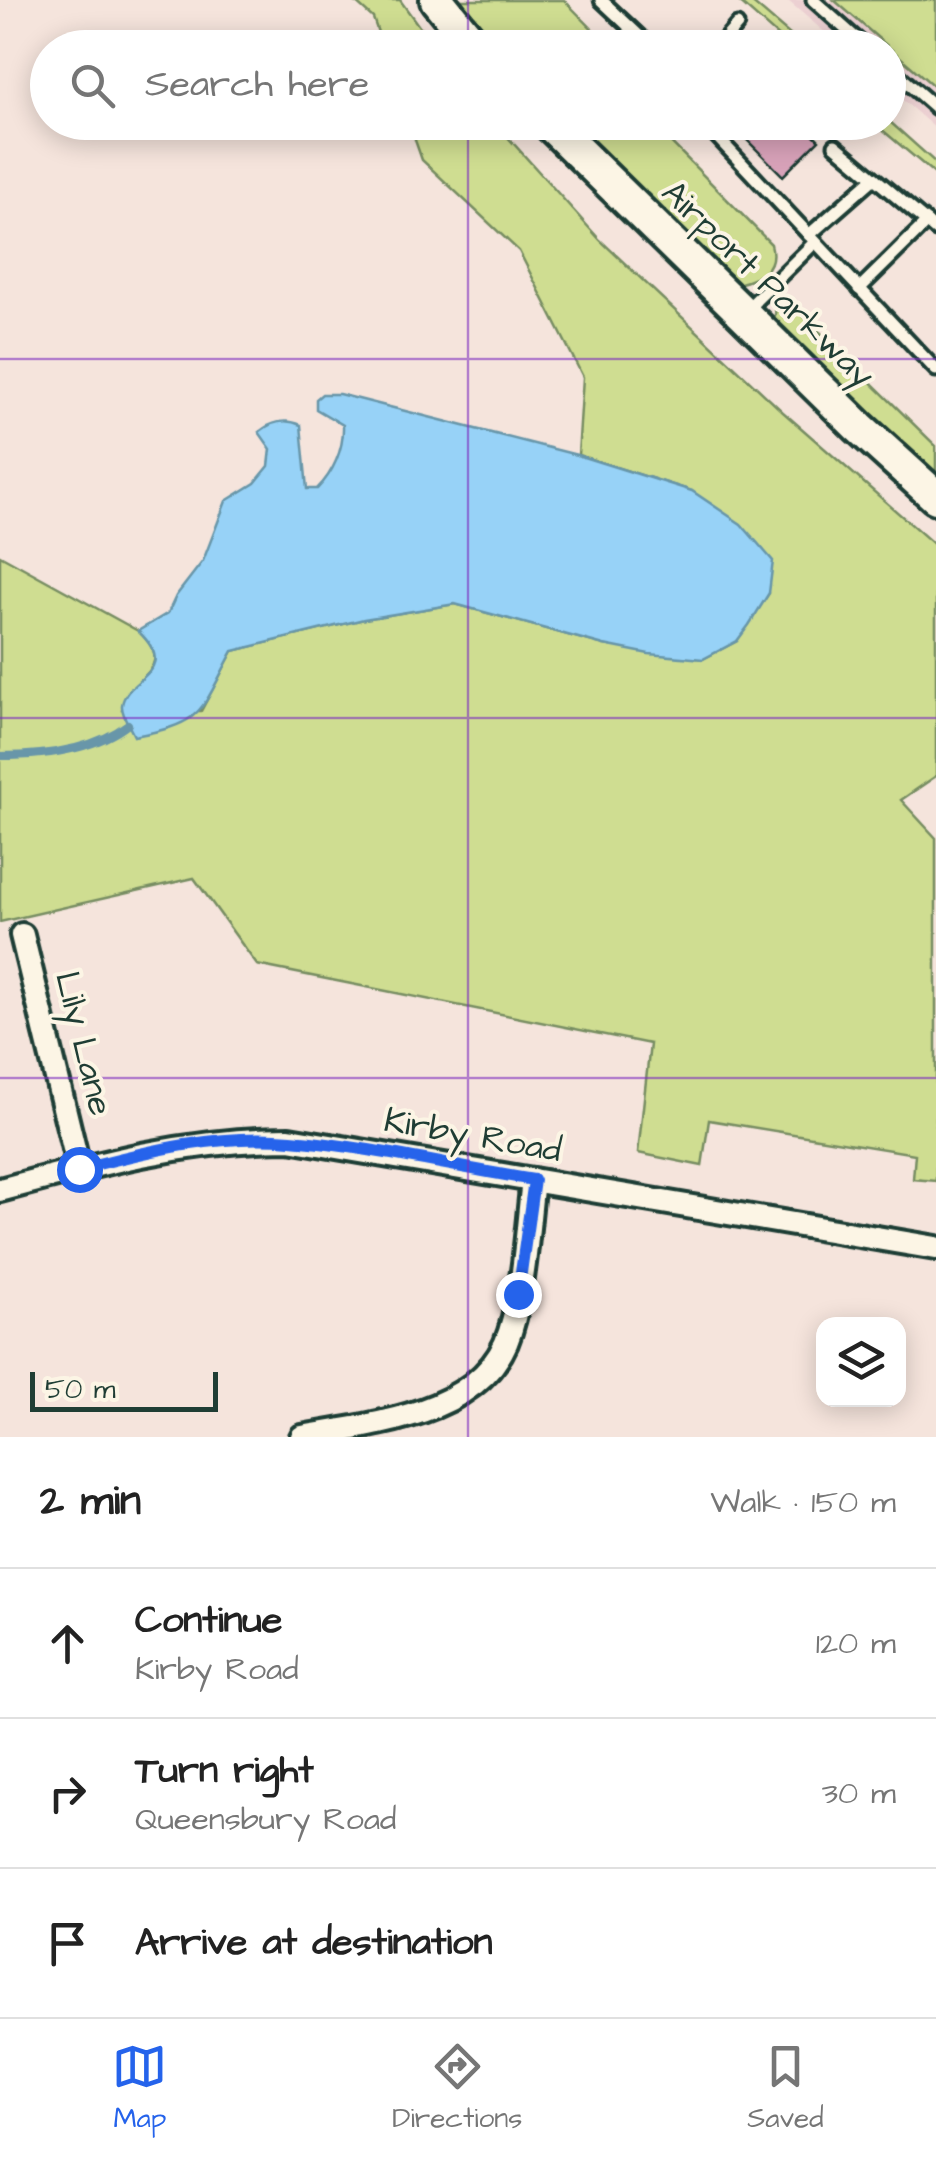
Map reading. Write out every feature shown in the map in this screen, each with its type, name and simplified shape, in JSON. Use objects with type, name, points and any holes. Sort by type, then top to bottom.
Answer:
[{"type":"main road","points":[[437,0],[461,30]]},
{"type":"main road","name":"Airport Parkway","points":[[566,140],[936,497]]},
{"type":"street","name":"Lily Lane","points":[[22,934],[79,1169]]},
{"type":"street","name":"Kirby Road","points":[[0,1190],[154,1150],[289,1139],[936,1248]]},
{"type":"street","points":[[302,1437],[448,1402],[486,1376],[510,1334],[534,1180]]},
{"type":"lane","points":[[601,0],[633,30]]},
{"type":"lane","points":[[813,0],[847,30]]},
{"type":"lane","points":[[732,30],[736,25]]},
{"type":"lane","points":[[906,82],[936,108]]},
{"type":"lane","points":[[720,140],[936,370]]},
{"type":"lane","points":[[835,145],[931,226],[859,289]]},
{"type":"lane","points":[[743,314],[874,178]]},
{"type":"shaded area","points":[[787,0],[936,0],[936,129],[906,103],[906,30],[822,30]]},
{"type":"green space","points":[[353,0],[400,0],[422,30],[377,30],[373,18]]},
{"type":"green space","points":[[460,0],[564,0],[593,30],[486,30]]},
{"type":"green space","points":[[737,0],[749,0],[784,30],[771,30]]},
{"type":"green space","points":[[834,0],[936,0],[936,88],[906,62],[906,30],[869,30]]},
{"type":"green space","points":[[906,136],[936,163],[936,175],[894,140],[906,140]]},
{"type":"green space","points":[[415,140],[510,140],[600,240],[783,412],[936,546],[936,776],[901,800],[936,838],[936,1181],[913,1179],[915,1154],[709,1120],[702,1166],[638,1153],[650,1044],[257,965],[194,878],[0,922],[0,555],[138,631],[150,644],[153,664],[122,709],[201,711],[233,651],[364,619],[455,604],[604,645],[703,659],[737,641],[769,593],[692,491],[578,455],[583,377],[519,251],[422,160]]},
{"type":"green space","points":[[590,140],[669,140],[771,244],[772,260],[765,272],[737,284]]},
{"type":"green space","points":[[781,294],[936,446],[936,475],[774,325]]},
{"type":"water","points":[[322,394],[339,394],[577,455],[692,491],[741,524],[773,561],[769,593],[737,641],[703,659],[604,645],[455,604],[364,619],[233,651],[198,711],[175,726],[134,736],[122,705],[132,687],[148,673],[155,656],[138,631],[168,613],[203,561],[226,501],[255,483],[269,466],[271,449],[259,432],[279,422],[301,425],[307,489],[317,489],[323,483],[339,452],[343,425],[316,409],[316,399]]},
{"type":"building","points":[[747,140],[819,140],[783,176]]},
{"type":"waterway","points":[[0,756],[84,746],[128,724]]},
{"type":"route","points":[[79,1169],[154,1150],[244,1139],[289,1139],[534,1180],[518,1294]]}]
